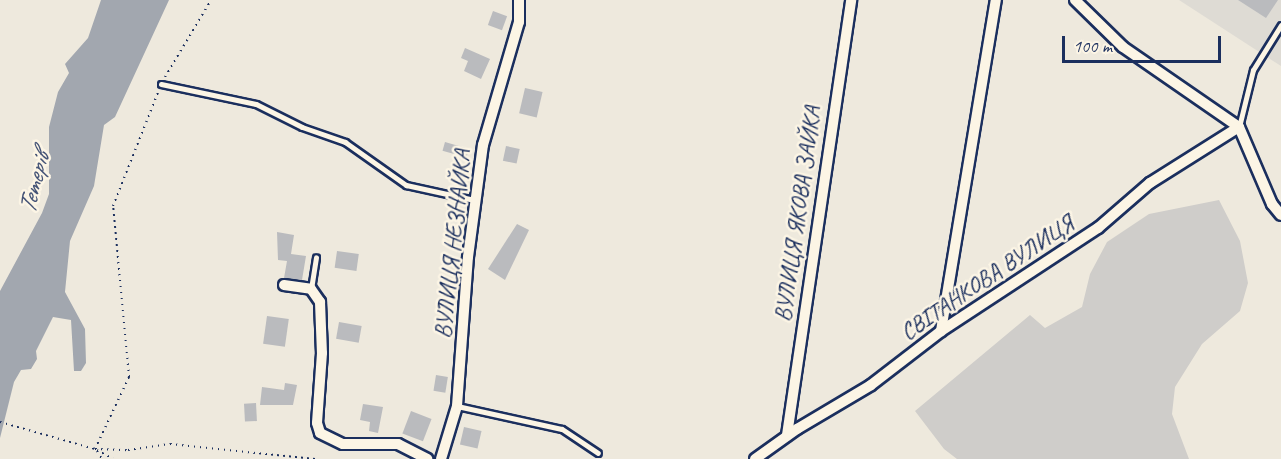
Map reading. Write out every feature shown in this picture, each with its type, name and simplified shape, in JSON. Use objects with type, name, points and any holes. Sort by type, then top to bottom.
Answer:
[{"type":"street","name":"ВУЛИЦЯ НЕЗНАЙКА","points":[[441,459],[457,406],[474,200],[483,145],[519,22],[519,0]]},
{"type":"street","name":"ВУЛИЦЯ ЯКОВА ЗАЙКА","points":[[788,435],[851,0]]},
{"type":"street","points":[[941,331],[996,0]]},
{"type":"street","points":[[1075,0],[1085,4],[1123,47],[1239,127],[1272,204],[1281,215]]},
{"type":"street","name":"СВІТАНКОВА ВУЛИЦЯ","points":[[755,459],[788,435],[871,385],[941,331],[1098,228],[1150,183],[1239,127]]},
{"type":"street","points":[[284,285],[311,289],[321,309],[317,413],[320,433],[343,444],[398,444],[428,459]]},
{"type":"lane","points":[[1239,127],[1253,70],[1281,25]]},
{"type":"lane","points":[[161,84],[256,104],[302,128],[351,146],[406,185],[474,200]]},
{"type":"lane","points":[[311,289],[316,257]]},
{"type":"lane","points":[[457,406],[562,429],[598,453]]},
{"type":"path","points":[[95,449],[129,377],[113,206],[161,84],[212,0]]},
{"type":"path","points":[[0,422],[95,449],[128,450],[170,444],[315,459]]},
{"type":"path","points":[[95,449],[102,459]]},
{"type":"path","points":[[95,449],[112,459]]},
{"type":"shaded area","points":[[101,0],[169,0],[115,117],[104,125],[94,186],[70,241],[65,292],[85,329],[86,363],[81,371],[74,371],[71,320],[53,317],[36,351],[37,359],[31,369],[21,370],[14,382],[0,438],[0,291],[42,213],[49,194],[49,127],[58,92],[69,73],[65,64],[88,38]]},
{"type":"shaded area","points":[[1179,0],[1281,0],[1281,66]]},
{"type":"shaded area","points":[[1219,200],[1240,241],[1248,283],[1240,311],[1202,344],[1175,387],[1172,414],[1189,459],[957,459],[944,449],[915,411],[1030,315],[1045,328],[1082,307],[1090,274],[1107,242],[1149,214]]},
{"type":"building","points":[[1238,0],[1278,0],[1266,18]]},
{"type":"building","points":[[493,11],[507,16],[502,30],[488,25]]},
{"type":"building","points":[[465,48],[490,59],[481,79],[464,71],[468,61],[461,58]]},
{"type":"building","points":[[525,88],[543,92],[537,117],[519,113]]},
{"type":"building","points":[[445,142],[469,149],[467,158],[443,151]]},
{"type":"building","points":[[506,146],[520,149],[517,164],[503,161]]},
{"type":"building","points":[[517,224],[529,230],[505,280],[488,269]]},
{"type":"building","points":[[277,232],[294,235],[291,254],[306,256],[302,280],[284,278],[287,261],[278,260]]},
{"type":"building","points":[[337,251],[359,254],[356,271],[335,268]]},
{"type":"building","points":[[267,316],[289,319],[285,347],[263,344]]},
{"type":"building","points":[[339,322],[362,326],[359,343],[336,339]]},
{"type":"building","points":[[436,375],[448,377],[445,393],[433,391]]},
{"type":"building","points":[[285,383],[297,385],[293,405],[260,405],[262,387],[284,390]]},
{"type":"building","points":[[256,403],[257,421],[245,422],[244,404]]},
{"type":"building","points":[[363,404],[383,407],[378,433],[369,431],[370,422],[360,420]]},
{"type":"building","points":[[411,411],[432,419],[423,441],[402,433]]},
{"type":"building","points":[[464,427],[482,431],[477,449],[460,445]]},
{"type":"water label","name":"Тетерів","points":[[34,183]]}]
